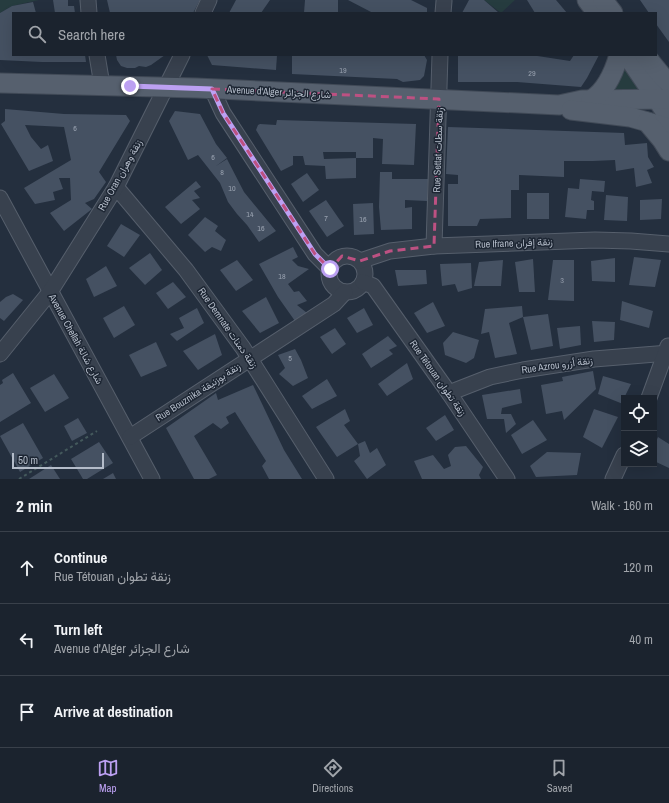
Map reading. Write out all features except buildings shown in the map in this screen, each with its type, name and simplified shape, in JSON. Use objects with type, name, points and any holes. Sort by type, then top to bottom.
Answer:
[{"type":"main road","points":[[588,0],[596,12]]},
{"type":"main road","points":[[603,0],[612,12]]},
{"type":"main road","points":[[591,100],[598,96],[604,88],[615,67],[619,56]]},
{"type":"main road","points":[[628,56],[663,99],[669,116]]},
{"type":"main road","points":[[646,56],[669,83]]},
{"type":"main road","name":"Avenue d'Alger شارع الجزائر","points":[[0,82],[166,87],[559,104],[591,100],[663,99]]},
{"type":"main road","name":"Avenue d'Alger شارع الجزائر","points":[[559,104],[576,112],[624,116],[669,128]]},
{"type":"main road","points":[[647,122],[669,151]]},
{"type":"street","points":[[88,0],[89,12]]},
{"type":"street","points":[[203,12],[209,0]]},
{"type":"street","points":[[443,12],[444,0]]},
{"type":"street","points":[[96,56],[102,85]]},
{"type":"street","name":"Rue Oran زنقة وهران","points":[[0,354],[50,292],[116,187],[182,56]]},
{"type":"street","name":"Rue Settat زنقة سطات","points":[[434,246],[440,99],[440,56]]},
{"type":"street","points":[[212,89],[223,113],[310,248],[330,269]]},
{"type":"street","name":"Rue Demnate زنقة دمنات","points":[[116,187],[186,270],[250,359],[326,479]]},
{"type":"street","name":"Avenue Chellah شارع شالة","points":[[0,198],[152,479]]},
{"type":"street","name":"Rue Ifrane زنقة إفران","points":[[360,261],[390,251],[434,246],[595,240],[631,240],[669,244]]},
{"type":"street","points":[[342,256],[348,256],[355,257],[360,261],[365,270],[364,282],[355,290],[344,292],[333,284],[329,275],[330,269],[337,259],[342,256]]},
{"type":"street","name":"Rue Tétouan زنقة تطوان","points":[[364,282],[372,286],[449,393],[507,479]]},
{"type":"street","name":"Rue Bouznika زنقة بوزنيقة","points":[[130,438],[334,304],[344,292]]},
{"type":"street","points":[[650,395],[668,350]]},
{"type":"street","name":"Rue Azrou زنقة أزرو","points":[[449,393],[490,376],[507,372],[668,350]]},
{"type":"street","points":[[613,479],[621,461]]},
{"type":"path","points":[[19,479],[97,431]]},
{"type":"highlighted area","points":[[212,89],[414,98],[439,99],[434,246],[390,251],[360,261],[342,256],[330,269],[315,254],[223,113]]},
{"type":"green space","points":[[0,0],[39,0],[12,6],[0,13]]},
{"type":"green space","points":[[484,0],[515,0],[502,12],[500,12]]},
{"type":"green space","points":[[624,60],[645,94],[607,94]]},
{"type":"route","points":[[130,86],[212,89],[223,113],[315,254],[330,269]]}]
